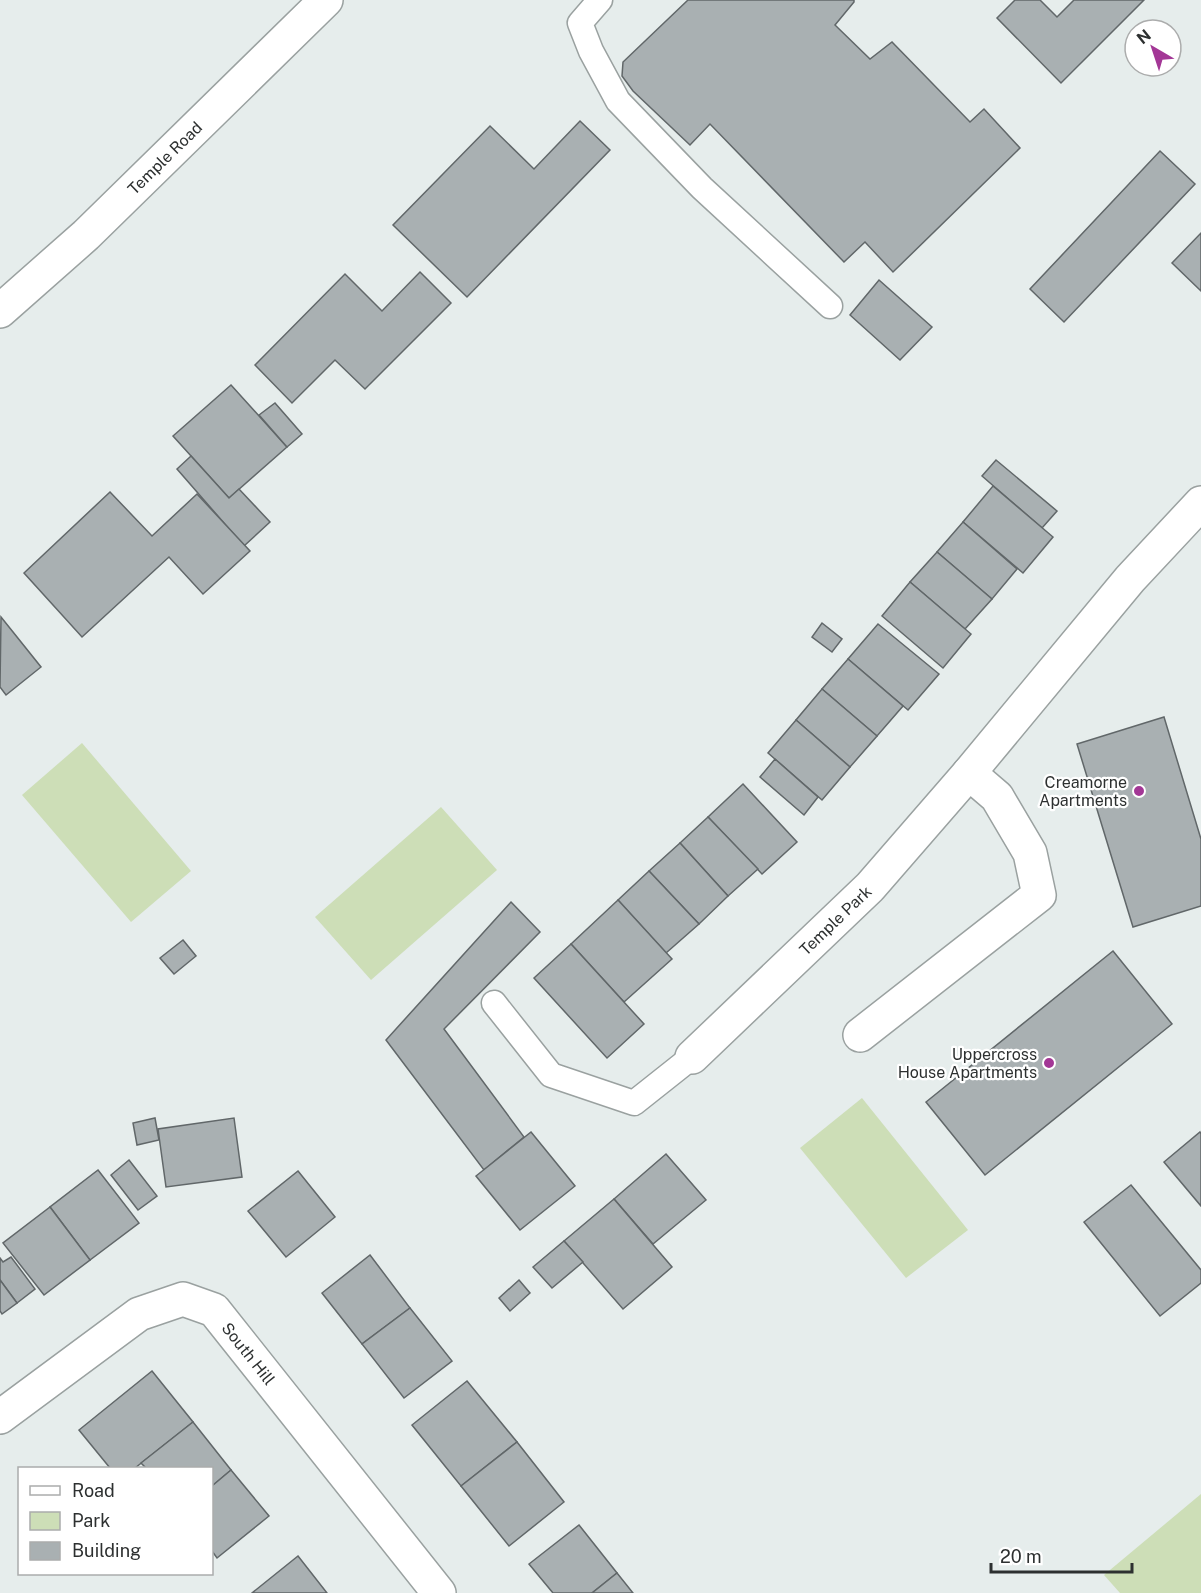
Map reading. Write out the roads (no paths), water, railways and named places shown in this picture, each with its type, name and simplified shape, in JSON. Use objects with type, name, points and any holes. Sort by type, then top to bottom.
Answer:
[{"type":"street","name":"Temple Road","points":[[0,311],[86,235],[326,0]]},
{"type":"street","name":"Temple Park","points":[[692,1057],[870,887],[969,773],[1130,579],[1201,503]]},
{"type":"street","points":[[860,1035],[1039,895],[1030,852],[997,797],[969,773]]},
{"type":"street","name":"South Hill","points":[[0,1417],[139,1314],[183,1299],[214,1310],[439,1593]]},
{"type":"lane","points":[[600,0],[580,22],[591,51],[618,101],[702,188],[830,306]]},
{"type":"lane","points":[[494,1002],[551,1075],[634,1103],[692,1057]]},
{"type":"place","name":"Creamorne Apartments","points":[[1139,791]]},
{"type":"place","name":"Uppercross House Apartments","points":[[1049,1063]]}]
